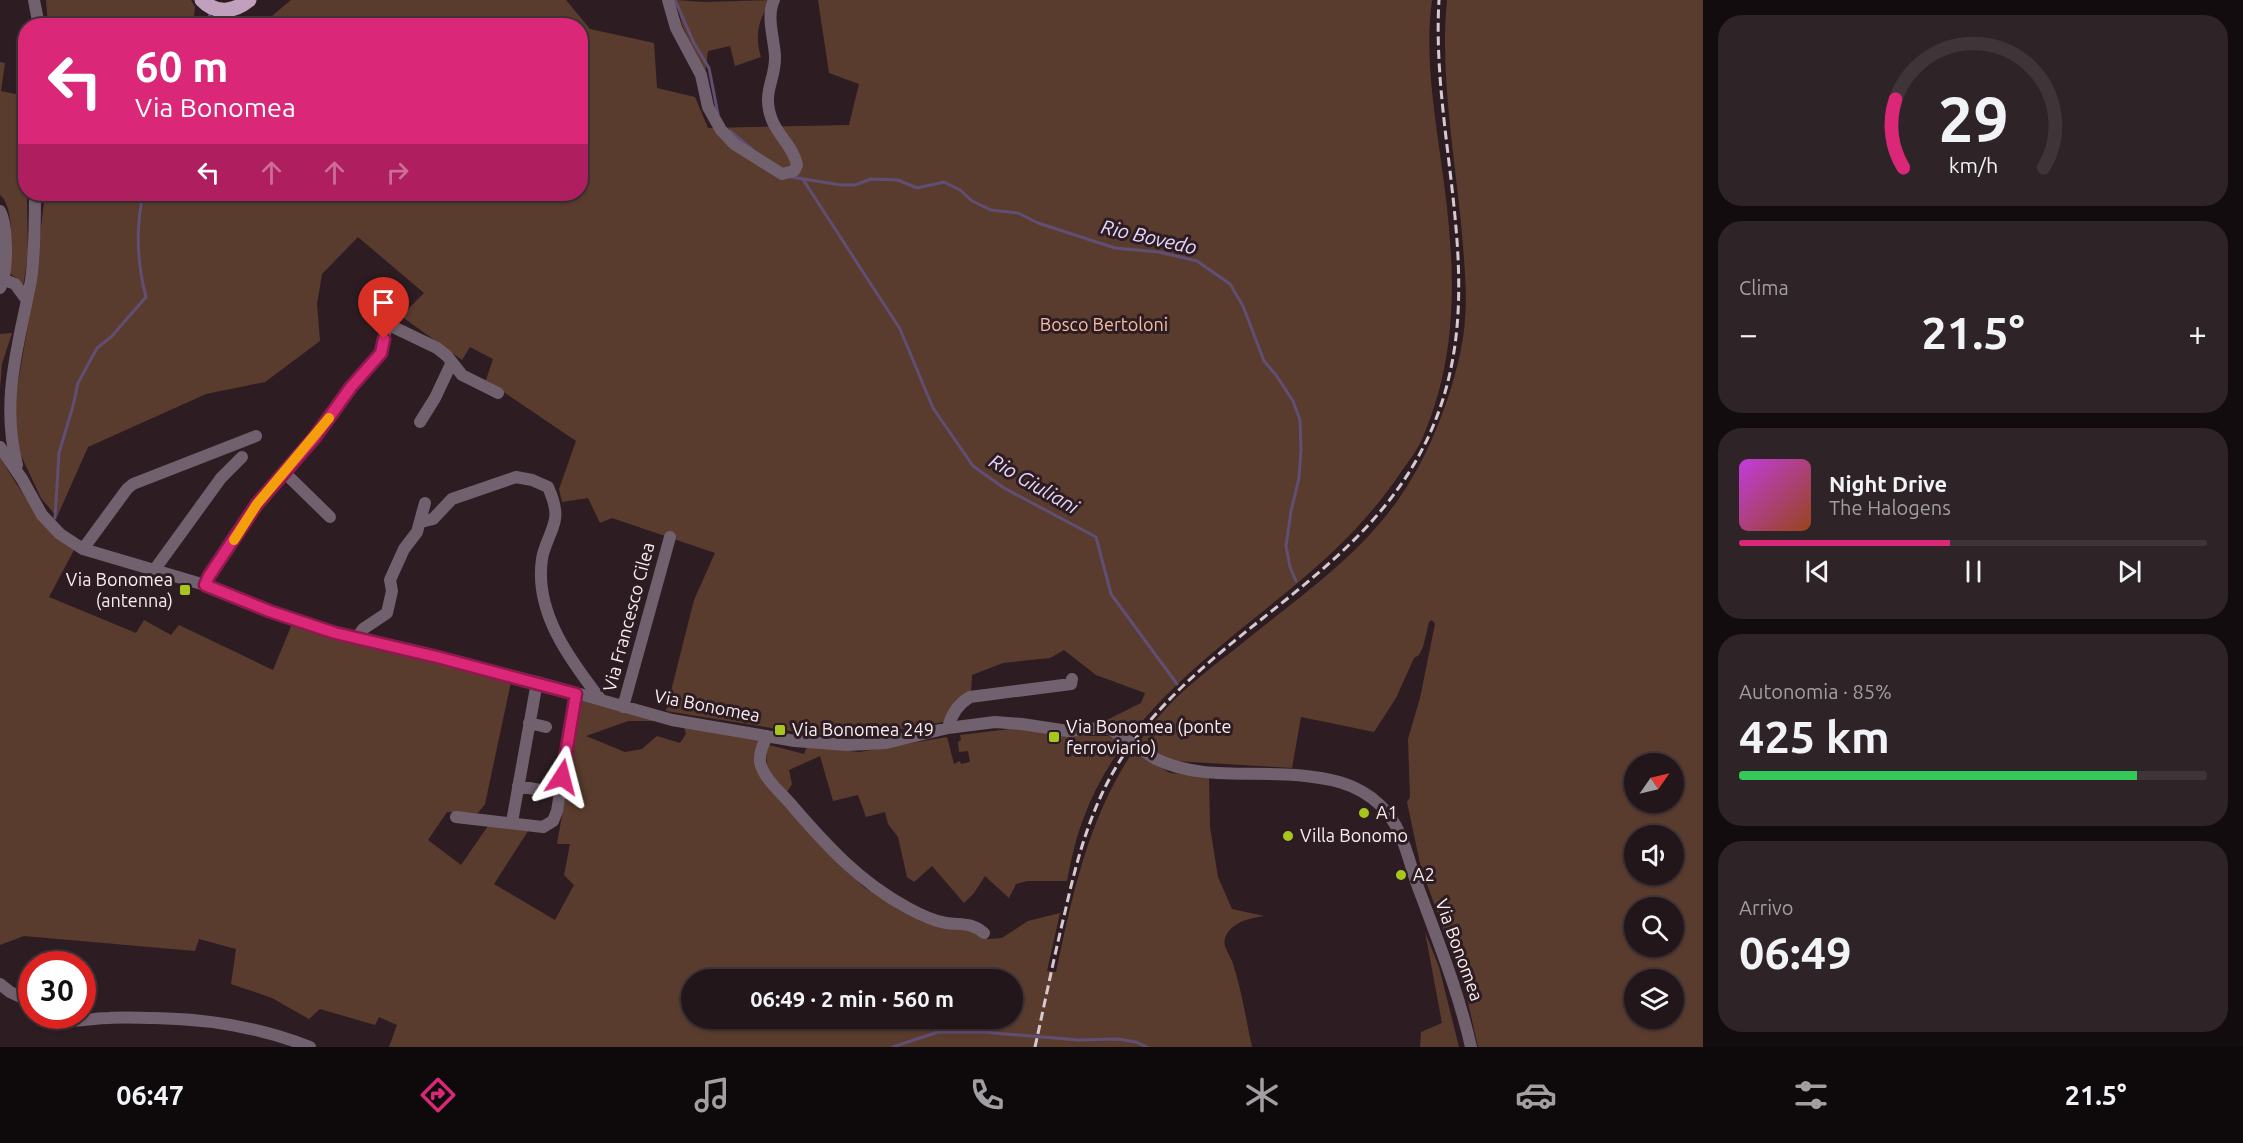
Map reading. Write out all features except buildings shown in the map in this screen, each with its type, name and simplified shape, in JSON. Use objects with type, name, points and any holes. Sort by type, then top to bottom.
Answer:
[{"type":"main road","points":[[202,0],[213,9],[225,11],[249,0]]},
{"type":"street","points":[[34,0],[37,18]]},
{"type":"street","points":[[668,0],[676,28],[701,75],[708,107],[721,130],[734,144],[782,174],[794,171],[797,165],[791,150],[772,120],[767,98],[775,59],[770,15],[774,0]]},
{"type":"street","points":[[22,479],[12,448],[7,416],[11,372],[33,264],[35,201]]},
{"type":"street","points":[[0,211],[7,234],[1,282],[15,284],[26,299]]},
{"type":"street","points":[[205,585],[257,504],[324,426],[351,387],[381,353],[387,324],[437,348],[462,375],[498,393]]},
{"type":"street","points":[[420,422],[435,398],[452,362]]},
{"type":"street","points":[[83,549],[133,484],[256,436]]},
{"type":"street","name":"Via Bonomea","points":[[0,447],[22,479],[42,515],[71,543],[83,549],[205,585],[269,611],[335,633],[537,682],[672,720],[808,742],[865,745],[886,743],[948,728],[1002,722],[1068,731],[1100,728],[1110,729],[1156,759],[1180,769],[1338,780],[1379,804],[1402,836],[1420,893],[1455,985],[1471,1047]]},
{"type":"street","points":[[154,569],[221,478],[242,457]]},
{"type":"street","points":[[285,473],[330,517]]},
{"type":"street","points":[[421,522],[433,519],[452,500],[516,477],[532,480],[548,487],[552,496],[555,519],[542,558],[544,606],[565,649],[601,700]]},
{"type":"street","points":[[357,637],[363,629],[387,613],[392,591],[390,580],[398,559],[417,532],[425,503]]},
{"type":"street","name":"Via Francesco Cilea","points":[[623,707],[670,537]]},
{"type":"street","points":[[948,728],[955,711],[962,702],[970,698],[1071,684],[1072,680]]},
{"type":"street","points":[[512,822],[537,682]]},
{"type":"street","points":[[456,816],[543,827],[553,821],[557,811],[576,694]]},
{"type":"street","points":[[529,723],[546,727]]},
{"type":"street","points":[[767,735],[761,751],[760,760],[763,770],[848,867],[869,884],[908,908],[944,923],[967,924],[984,933]]},
{"type":"street","points":[[518,786],[540,790]]},
{"type":"street","points":[[0,984],[18,996]]},
{"type":"street","points":[[96,1019],[184,1019],[225,1023],[279,1035],[310,1047]]},
{"type":"green space","points":[[46,0],[191,0],[195,7],[194,18],[47,18]]},
{"type":"green space","name":"Bosco Bertoloni","points":[[291,0],[566,0],[581,18],[269,18]]},
{"type":"green space","points":[[676,0],[704,2],[771,0],[759,27],[758,41],[761,57],[735,66],[730,46],[708,51],[705,74],[682,25]]},
{"type":"green space","name":"Bosco Bertoloni","points":[[818,0],[1432,0],[1429,38],[1431,77],[1449,226],[1452,297],[1450,332],[1436,402],[1423,437],[1413,455],[1379,502],[1342,543],[1176,685],[1148,715],[1123,746],[1101,780],[1084,817],[1067,881],[1027,881],[1016,884],[1009,898],[985,876],[964,903],[932,866],[914,882],[907,877],[898,837],[888,824],[885,812],[866,817],[858,795],[833,801],[820,756],[789,770],[792,784],[787,792],[767,765],[769,745],[804,754],[807,746],[859,752],[947,737],[954,764],[960,761],[961,764],[970,762],[968,751],[959,752],[960,735],[1018,728],[1060,736],[1109,736],[1114,739],[1097,725],[1141,703],[1145,693],[1096,675],[1064,650],[1050,658],[1003,663],[972,675],[971,694],[944,722],[849,738],[809,734],[666,711],[694,600],[715,553],[612,518],[600,523],[588,498],[562,502],[559,489],[576,441],[486,380],[493,359],[470,347],[462,360],[401,316],[424,293],[358,237],[322,274],[317,304],[320,341],[265,382],[206,394],[88,447],[57,517],[41,498],[17,447],[15,400],[32,301],[44,201],[259,201],[261,203],[263,201],[588,201],[588,27],[590,29],[654,43],[657,88],[695,97],[708,128],[849,125],[859,84],[829,73]]},
{"type":"green space","points":[[1447,0],[1703,0],[1703,1047],[1478,1047],[1464,985],[1421,868],[1407,802],[1410,797],[1408,739],[1420,698],[1435,624],[1432,620],[1429,622],[1419,655],[1414,658],[1396,698],[1374,732],[1301,717],[1292,768],[1174,761],[1154,764],[1170,773],[1209,777],[1210,827],[1218,877],[1232,909],[1264,916],[1236,925],[1224,941],[1239,985],[1252,1047],[389,1047],[397,1025],[379,1017],[375,1025],[320,1009],[309,1019],[272,998],[231,984],[236,949],[199,939],[195,951],[24,936],[0,945],[0,457],[42,519],[74,550],[49,597],[136,633],[144,620],[171,635],[179,625],[273,670],[292,624],[511,682],[485,804],[478,813],[447,812],[428,840],[461,865],[488,826],[528,831],[494,884],[555,920],[574,885],[564,875],[570,844],[557,844],[582,701],[659,721],[628,721],[586,736],[625,752],[642,749],[657,736],[680,743],[686,734],[684,727],[759,739],[763,779],[826,852],[865,888],[923,922],[972,931],[988,939],[1002,938],[1028,921],[1060,913],[1047,971],[1056,972],[1071,904],[1090,840],[1102,809],[1134,749],[1165,709],[1185,690],[1325,577],[1384,519],[1408,484],[1436,429],[1458,361],[1466,301],[1445,61]]},
{"type":"green space","points":[[0,62],[5,63],[1,91],[18,95],[18,201],[27,201],[28,255],[23,287],[18,279],[9,273],[10,220],[5,201],[0,195]]},
{"type":"green space","points":[[12,333],[2,364],[0,389],[0,334]]},
{"type":"green space","points":[[1425,932],[1439,967],[1459,1047],[1420,1047],[1421,1032],[1442,1023]]},
{"type":"waterway","name":"Rio Bovedo","points":[[675,0],[694,43],[709,68],[718,114]]},
{"type":"waterway","points":[[209,18],[210,14]]},
{"type":"waterway","name":"Rio Bovedo","points":[[730,131],[753,150]]},
{"type":"waterway","name":"Rio Bovedo","points":[[791,177],[841,185],[855,185],[871,179],[898,180],[917,188],[944,182],[960,190],[972,201],[991,210],[1018,213],[1038,223],[1115,248],[1159,252],[1197,261],[1230,284],[1243,306],[1264,361],[1293,401],[1300,420],[1299,478],[1286,546],[1290,567],[1296,581]]},
{"type":"waterway","name":"Rio Giuliani","points":[[804,181],[900,329],[933,408],[973,466],[1004,488],[1096,537],[1111,594],[1177,684]]},
{"type":"waterway","points":[[55,518],[59,453],[78,383],[97,348],[111,337],[146,297],[138,245],[142,201]]},
{"type":"waterway","points":[[893,1047],[938,1032],[983,1032],[1078,1040],[1117,1039],[1136,1042],[1147,1047]]},
{"type":"railway","points":[[1035,1047],[1070,890],[1082,847],[1097,805],[1117,765],[1169,700],[1212,660],[1346,548],[1385,506],[1418,457],[1443,399],[1454,350],[1459,300],[1458,251],[1442,100],[1439,0]]},
{"type":"slow traffic","points":[[234,540],[257,504],[329,418]]},
{"type":"place","name":"Via Bonomea (antenna)","points":[[185,590]]},
{"type":"place","name":"Via Bonomea 249","points":[[780,730]]},
{"type":"place","name":"Via Bonomea (ponte ferroviario)","points":[[1054,737]]},
{"type":"place","name":"A1","points":[[1364,813]]},
{"type":"place","name":"Villa Bonomo","points":[[1288,836]]},
{"type":"place","name":"A2","points":[[1401,875]]},
{"type":"route","points":[[384,339],[381,353],[351,387],[315,437],[257,504],[205,585],[269,611],[335,633],[537,682],[576,694],[562,777]]}]
